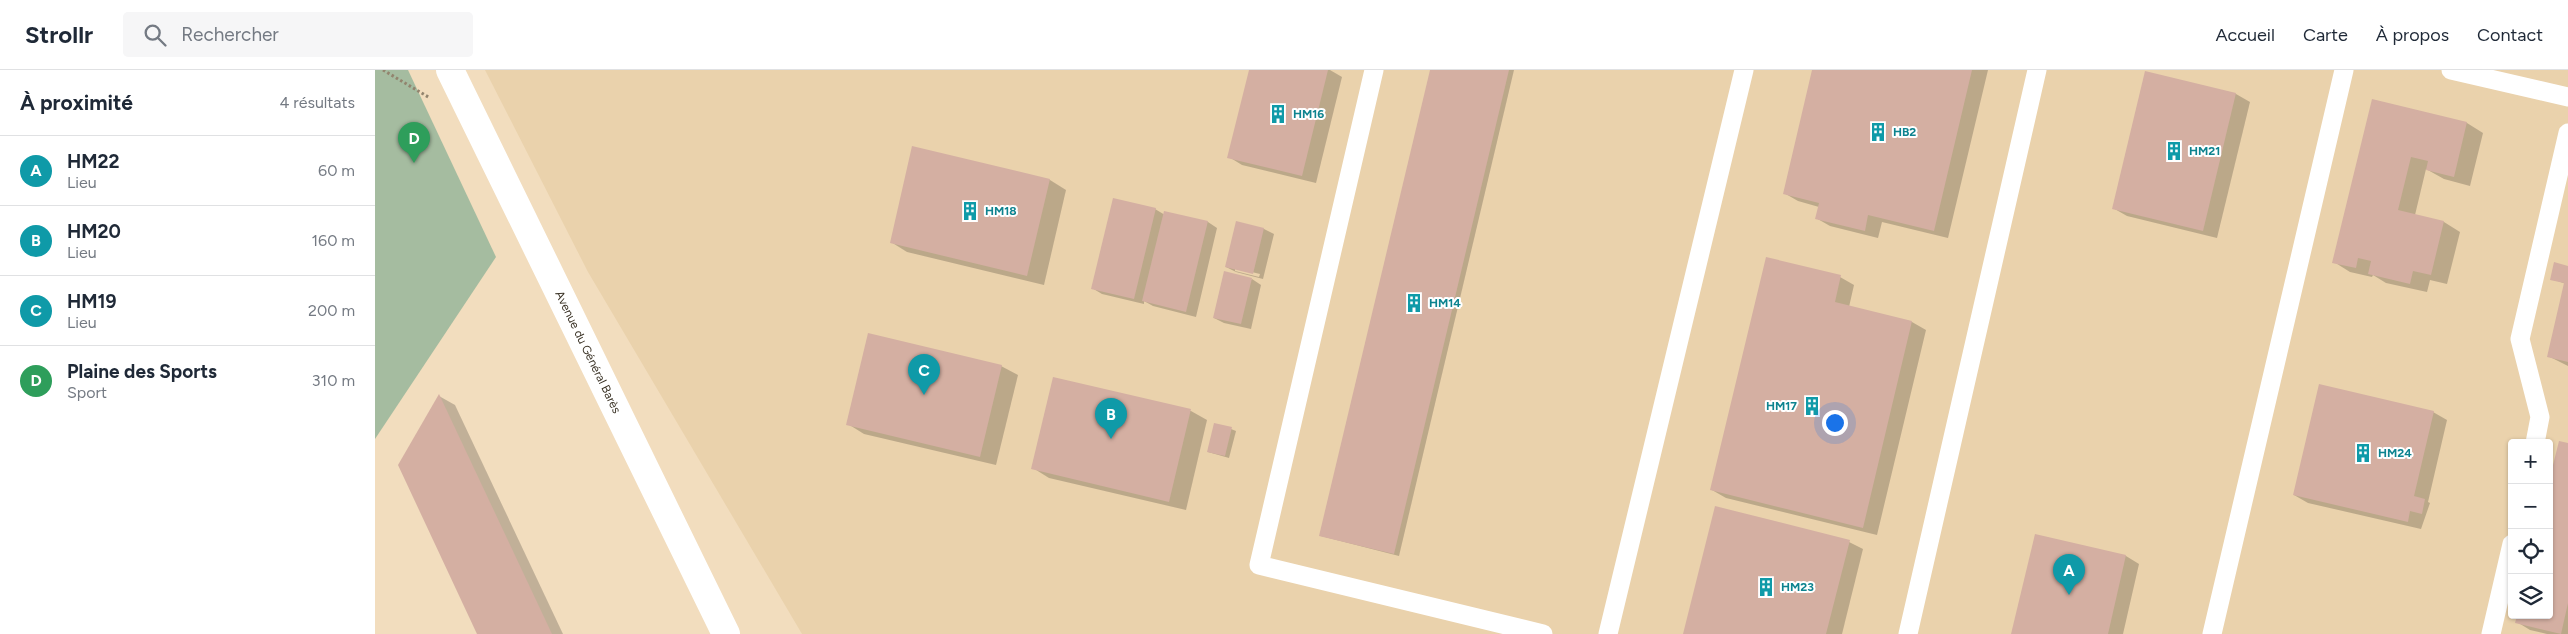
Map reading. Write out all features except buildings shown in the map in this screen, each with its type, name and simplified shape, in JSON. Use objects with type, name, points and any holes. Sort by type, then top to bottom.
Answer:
[{"type":"main road","name":"Avenue du Général Barès","points":[[450,70],[726,634]]},
{"type":"lane","points":[[1374,70],[1259,565],[1543,634]]},
{"type":"lane","points":[[1608,634],[1744,70]]},
{"type":"lane","points":[[1908,634],[2037,70]]},
{"type":"lane","points":[[2212,634],[2344,70]]},
{"type":"lane","points":[[2451,70],[2568,97]]},
{"type":"lane","points":[[2536,439],[2540,417],[2520,339],[2568,133]]},
{"type":"lane","points":[[2491,634],[2508,561]]},
{"type":"path","points":[[383,70],[438,104]]},
{"type":"shaded area","points":[[485,70],[2568,70],[2568,634],[802,634],[588,272]]},
{"type":"green space","points":[[375,70],[408,70],[496,257],[375,439]]},
{"type":"place","name":"HM16","points":[[1278,114]]},
{"type":"place","name":"HB2","points":[[1878,132]]},
{"type":"place","name":"HM21","points":[[2174,151]]},
{"type":"place","name":"Plaine des Sports","points":[[414,163]]},
{"type":"place","name":"HM18","points":[[970,211]]},
{"type":"place","name":"HM14","points":[[1414,303]]},
{"type":"place","name":"HM19","points":[[924,395]]},
{"type":"place","name":"HM17","points":[[1812,406]]},
{"type":"place","name":"HM20","points":[[1111,439]]},
{"type":"place","name":"HM24","points":[[2363,453]]},
{"type":"place","name":"HM23","points":[[1766,587]]},
{"type":"place","name":"HM22","points":[[2069,595]]}]
